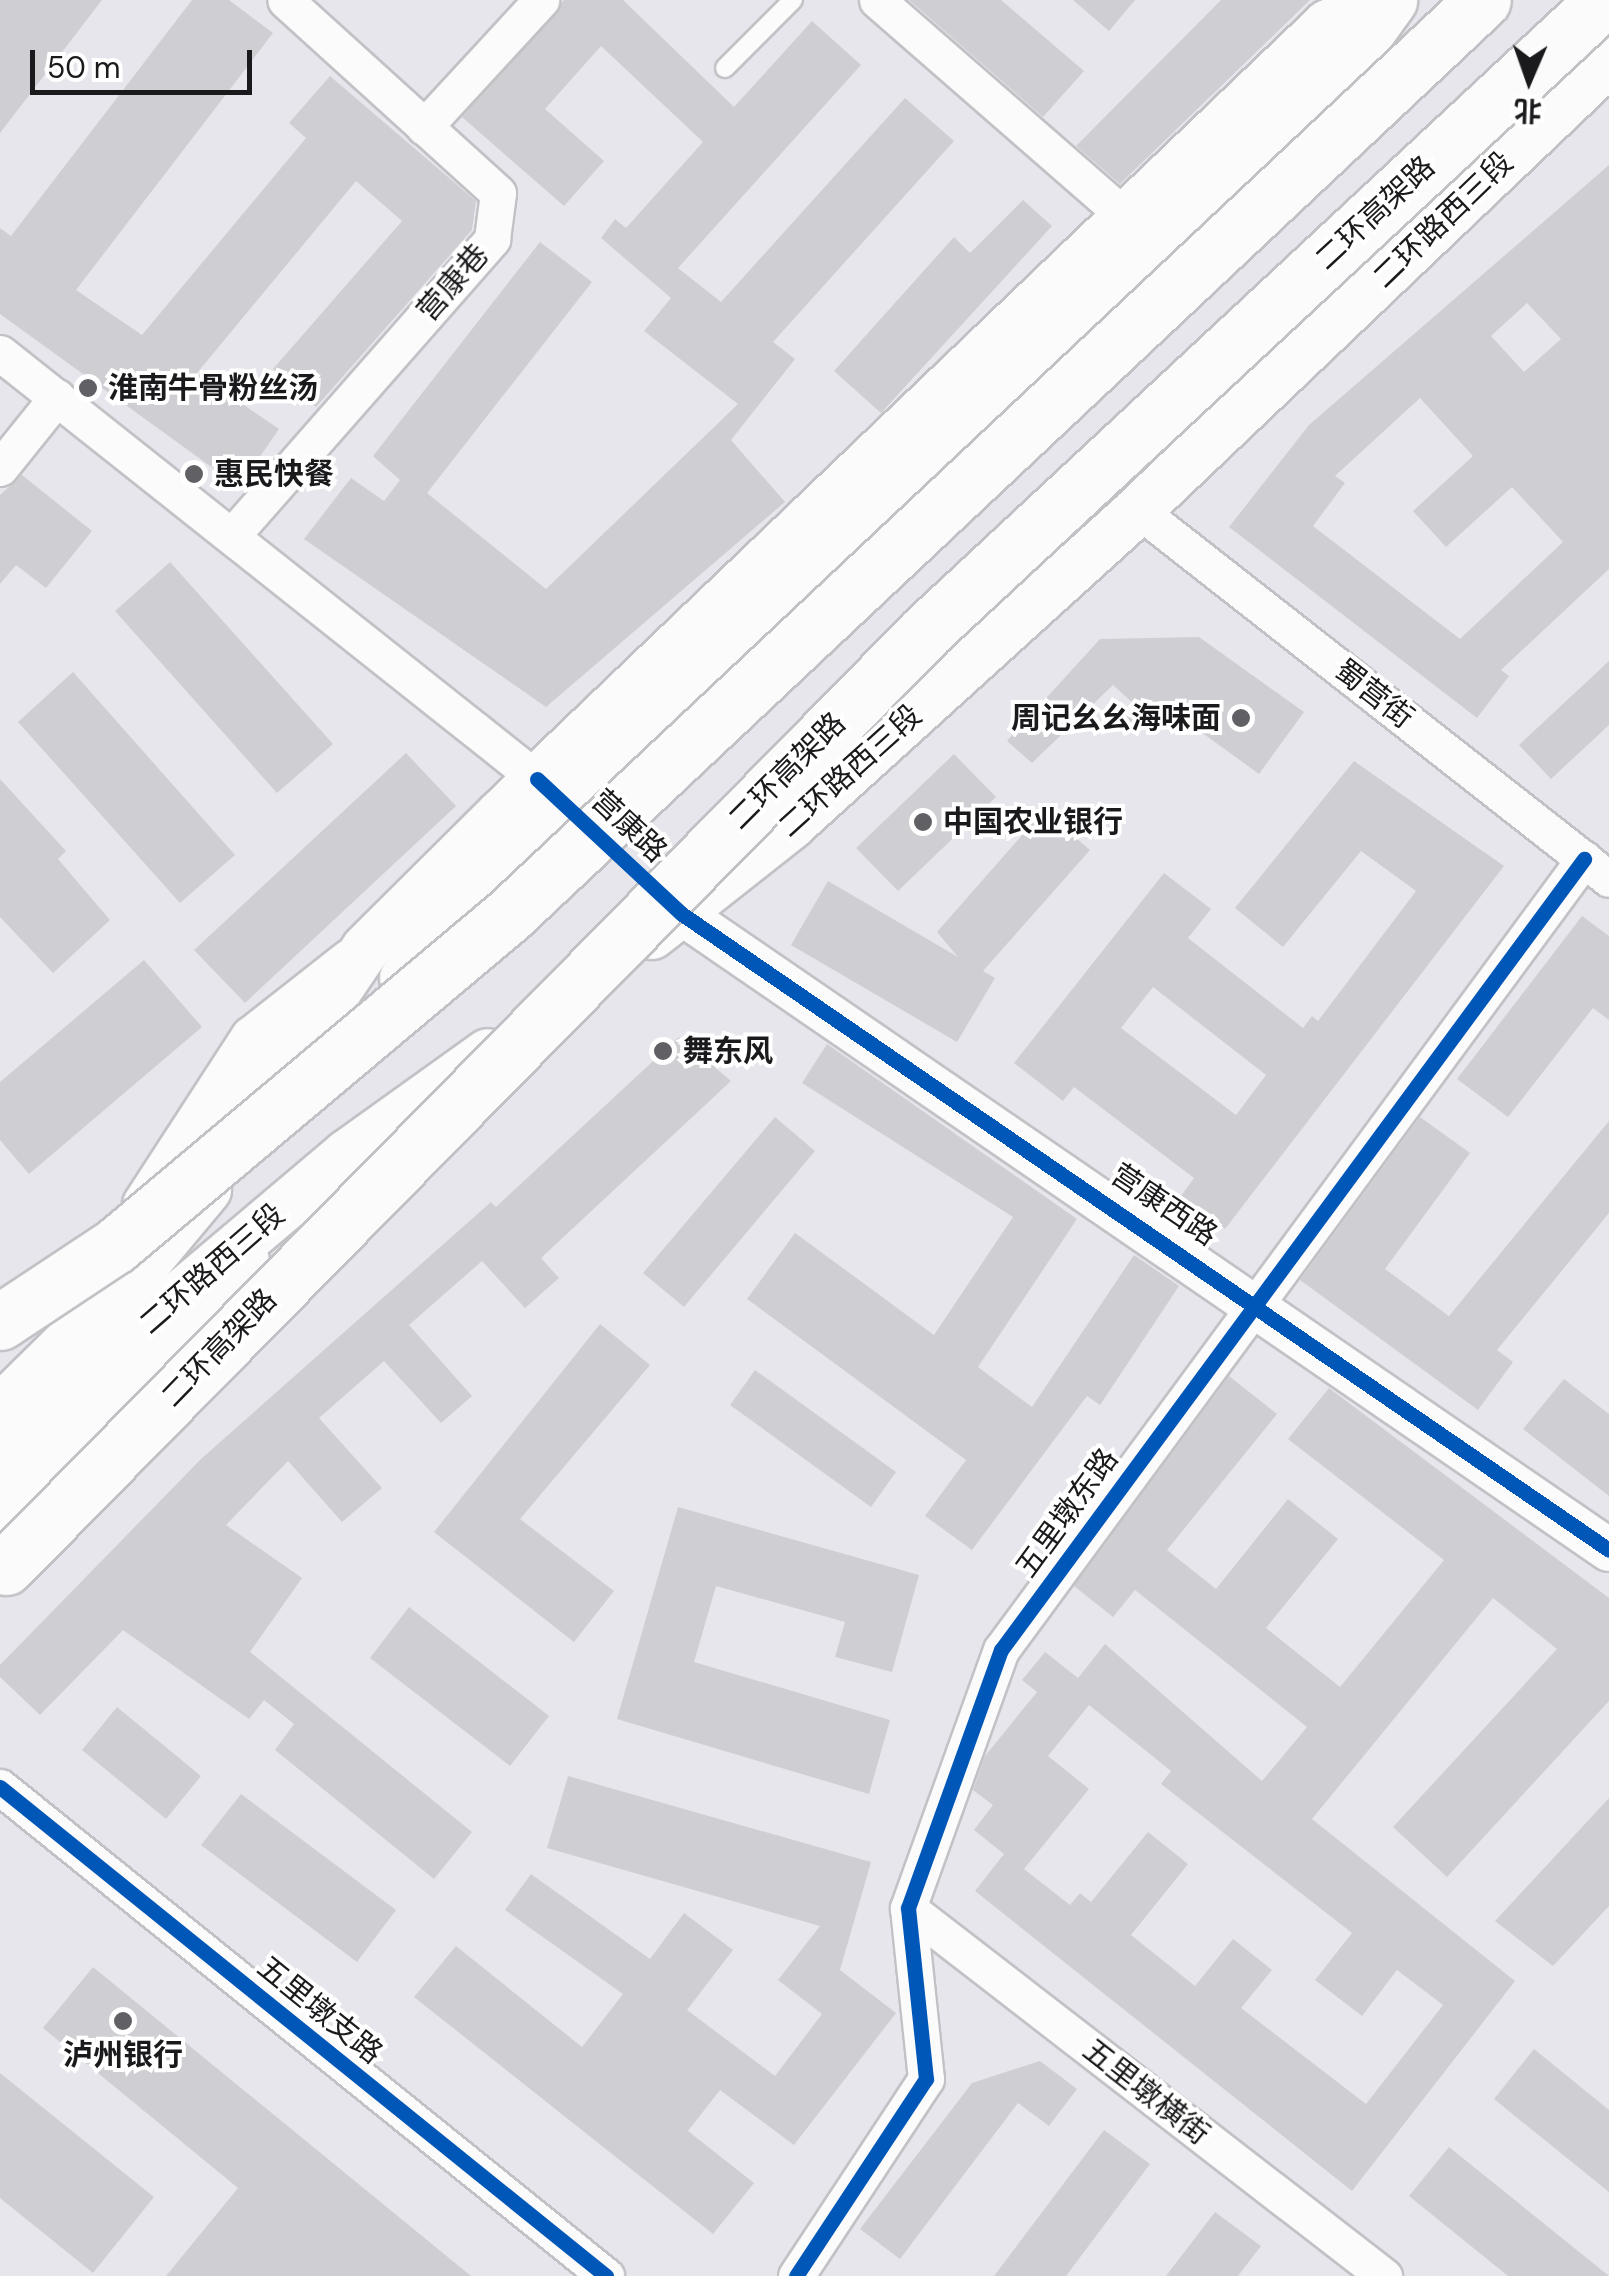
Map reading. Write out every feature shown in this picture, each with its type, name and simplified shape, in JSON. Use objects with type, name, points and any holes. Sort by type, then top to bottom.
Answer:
[{"type":"highway","points":[[0,1350],[125,1260],[350,1041],[448,932],[1111,280],[1356,46],[1387,0]]},
{"type":"highway","points":[[350,1041],[509,915],[1483,0]]},
{"type":"highway","name":"二环高架路","points":[[0,1572],[926,632],[1604,0]]},
{"type":"highway","points":[[0,1325],[125,1260]]},
{"type":"main road","name":"二环路西三段","points":[[0,1408],[125,1260],[204,1195],[366,948],[1328,24],[1387,0]]},
{"type":"main road","name":"二环路西三段","points":[[0,1466],[153,1318],[347,1154],[682,914],[1138,510],[1609,62]]},
{"type":"street","name":"营康巷","points":[[235,532],[492,239],[498,193],[286,0]]},
{"type":"street","points":[[424,127],[541,0]]},
{"type":"street","points":[[877,0],[1128,218]]},
{"type":"street","points":[[0,353],[235,532],[538,779]]},
{"type":"street","points":[[0,468],[58,396]]},
{"type":"street","name":"蜀营街","points":[[1138,510],[1596,869]]},
{"type":"street","name":"五里墩东路","points":[[796,2276],[926,2079],[908,1908],[1001,1650],[1256,1301],[1596,869]]},
{"type":"street","name":"营康西路","points":[[682,914],[1256,1301],[1609,1550]]},
{"type":"street","points":[[0,1325],[153,1197],[252,1038],[366,948]]},
{"type":"street","points":[[0,1521],[347,1154]]},
{"type":"street","name":"五里墩支路","points":[[0,1786],[606,2276]]},
{"type":"street","name":"五里墩横街","points":[[908,1908],[1384,2276]]},
{"type":"lane","points":[[725,68],[794,0]]},
{"type":"building","points":[[0,0],[102,0],[0,133]]},
{"type":"building","points":[[192,0],[229,0],[273,33],[76,290],[142,335],[306,138],[289,123],[330,76],[476,201],[472,230],[316,407],[273,369],[402,221],[356,181],[197,373],[279,429],[239,487],[0,314],[0,228],[11,236]]},
{"type":"building","points":[[564,0],[623,0],[734,107],[812,21],[861,65],[678,268],[721,302],[905,98],[954,141],[773,342],[795,359],[731,440],[785,502],[546,707],[304,539],[351,478],[384,501],[400,480],[373,456],[540,242],[592,282],[427,493],[546,589],[738,404],[644,331],[671,298],[601,238],[615,219],[626,228],[703,142],[601,46],[545,109],[604,161],[564,206],[462,117]]},
{"type":"building","points":[[909,0],[1001,0],[1084,71],[1043,117]]},
{"type":"building","points":[[1073,0],[1135,0],[1109,31]]},
{"type":"building","points":[[1221,0],[1310,0],[1120,184],[1076,146]]},
{"type":"building","points":[[1609,165],[1609,569],[1501,670],[1509,676],[1477,718],[1229,527],[1309,425]],"holes":[[[1527,303],[1561,339],[1524,372],[1491,336]],[[1420,398],[1473,456],[1413,511],[1446,547],[1512,487],[1563,542],[1460,639],[1313,526],[1345,483],[1335,476]]]},
{"type":"building","points":[[1023,200],[1052,226],[881,413],[834,371],[954,237],[970,253]]},
{"type":"building","points":[[22,475],[92,531],[46,588],[16,565],[0,584],[0,495]]},
{"type":"building","points":[[170,562],[333,744],[277,793],[115,611]]},
{"type":"building","points":[[1199,637],[1304,712],[1259,774],[1190,724],[1116,728],[1136,706],[1113,685],[1032,763],[1007,741],[1100,639]]},
{"type":"building","points":[[1609,661],[1609,725],[1551,779],[1519,745]]},
{"type":"building","points":[[73,672],[235,855],[180,903],[18,722]]},
{"type":"building","points":[[406,753],[456,806],[245,1003],[194,950]]},
{"type":"building","points":[[954,754],[996,797],[898,891],[856,848]]},
{"type":"building","points":[[1354,761],[1504,866],[1225,1229],[1181,1196],[1194,1178],[1074,1087],[1063,1101],[1014,1063],[1164,873],[1211,909],[1188,938],[1303,1028],[1312,1016],[1318,1021],[1416,891],[1361,851],[1283,947],[1235,908]],"holes":[[[1153,987],[1266,1075],[1236,1115],[1121,1028]]]},
{"type":"building","points":[[0,779],[66,851],[58,859],[110,920],[53,973],[0,917]]},
{"type":"building","points":[[1044,810],[1090,850],[983,971],[995,978],[957,1042],[791,945],[828,881],[958,957],[937,932]]},
{"type":"building","points":[[1582,916],[1609,936],[1609,1020],[1593,1008],[1508,1117],[1457,1079]]},
{"type":"building","points":[[144,960],[202,1027],[29,1174],[0,1140],[0,1082]]},
{"type":"building","points":[[679,1037],[731,1081],[541,1258],[559,1278],[525,1308],[482,1261],[409,1325],[472,1396],[441,1423],[384,1361],[319,1418],[382,1488],[342,1522],[288,1461],[226,1525],[302,1578],[250,1652],[472,1832],[434,1879],[275,1750],[294,1724],[264,1700],[249,1719],[123,1630],[40,1715],[0,1677],[0,1665],[201,1459],[491,1202],[496,1207]]},
{"type":"building","points":[[827,1044],[1077,1219],[978,1367],[1032,1407],[1134,1255],[1179,1286],[1100,1405],[1087,1396],[972,1550],[925,1516],[966,1460],[747,1299],[795,1233],[934,1335],[1013,1217],[802,1083]]},
{"type":"building","points":[[775,1117],[815,1151],[684,1307],[643,1273]]},
{"type":"building","points":[[1420,1117],[1470,1153],[1385,1269],[1449,1316],[1609,1121],[1609,1213],[1497,1350],[1513,1362],[1478,1410],[1300,1280]]},
{"type":"building","points":[[600,1324],[650,1365],[520,1519],[614,1591],[574,1642],[434,1532]]},
{"type":"building","points":[[755,1370],[896,1472],[871,1507],[730,1405]]},
{"type":"building","points":[[1229,1376],[1277,1414],[1167,1550],[1216,1589],[1288,1499],[1338,1539],[1266,1628],[1340,1687],[1444,1560],[1288,1439],[1329,1388],[1609,1598],[1609,1701],[1447,1877],[1393,1827],[1557,1649],[1493,1598],[1312,1819],[1515,1981],[1352,2191],[975,1891],[1004,1854],[974,1830],[993,1805],[973,1790],[985,1756],[1037,1692],[1022,1680],[1045,1652],[1078,1678],[1105,1644],[1262,1781],[1307,1727],[1135,1590],[1113,1617],[1074,1586]],"holes":[[[1089,1705],[1171,1771],[1161,1784],[1352,1933],[1315,1980],[1362,2016],[1397,1970],[1443,2005],[1366,2104],[1241,2008],[1272,1970],[1233,1939],[1195,1986],[1131,1935],[1188,1864],[1148,1832],[1091,1902],[1080,1893],[1070,1905],[1024,1869],[1089,1789],[1048,1756]]]},
{"type":"building","points":[[1564,1379],[1609,1414],[1609,1496],[1523,1429]]},
{"type":"building","points":[[678,1507],[919,1575],[892,1672],[835,1657],[845,1622],[716,1586],[694,1662],[890,1720],[869,1794],[617,1719]]},
{"type":"building","points":[[409,1607],[549,1716],[510,1766],[370,1658]]},
{"type":"building","points":[[117,1707],[201,1776],[166,1819],[82,1750]]},
{"type":"building","points":[[568,1776],[871,1862],[840,1970],[896,2013],[794,2145],[720,2090],[688,2131],[754,2183],[713,2234],[414,1997],[456,1946],[582,2047],[623,1994],[505,1910],[531,1874],[650,1959],[684,1913],[733,1950],[687,2010],[775,2076],[822,2014],[778,1980],[820,1926],[547,1848]]},
{"type":"building","points":[[241,1794],[396,1910],[357,1962],[201,1845]]},
{"type":"building","points":[[1609,1798],[1609,1906],[1553,1966],[1495,1921]]},
{"type":"building","points":[[93,1967],[471,2276],[166,2276],[238,2188],[43,2028]]},
{"type":"building","points":[[1534,2049],[1609,2110],[1609,2192],[1494,2099]]},
{"type":"building","points":[[1040,2061],[1077,2089],[1049,2126],[1018,2103],[900,2259],[860,2229],[972,2083]]},
{"type":"building","points":[[0,2073],[154,2197],[93,2273],[0,2198]]},
{"type":"building","points":[[1104,2130],[1150,2164],[1066,2276],[994,2276]]},
{"type":"building","points":[[1449,2147],[1609,2276],[1508,2276],[1409,2196]]},
{"type":"building","points":[[1215,2212],[1261,2246],[1238,2276],[1166,2276]]},
{"type":"cycle path","name":"营康路","points":[[537,779],[682,914],[1609,1550]]},
{"type":"cycle path","points":[[796,2276],[926,2079],[908,1908],[1001,1650],[1584,859]]},
{"type":"cycle path","points":[[0,1787],[606,2276]]},
{"type":"place","name":"淮南牛骨粉丝汤","points":[[88,388]]},
{"type":"place","name":"惠民快餐","points":[[194,474]]},
{"type":"place","name":"周记幺幺海味面","points":[[1241,718]]},
{"type":"place","name":"中国农业银行","points":[[923,822]]},
{"type":"place","name":"舞东风","points":[[663,1051]]},
{"type":"place","name":"泸州银行","points":[[123,2021]]}]
